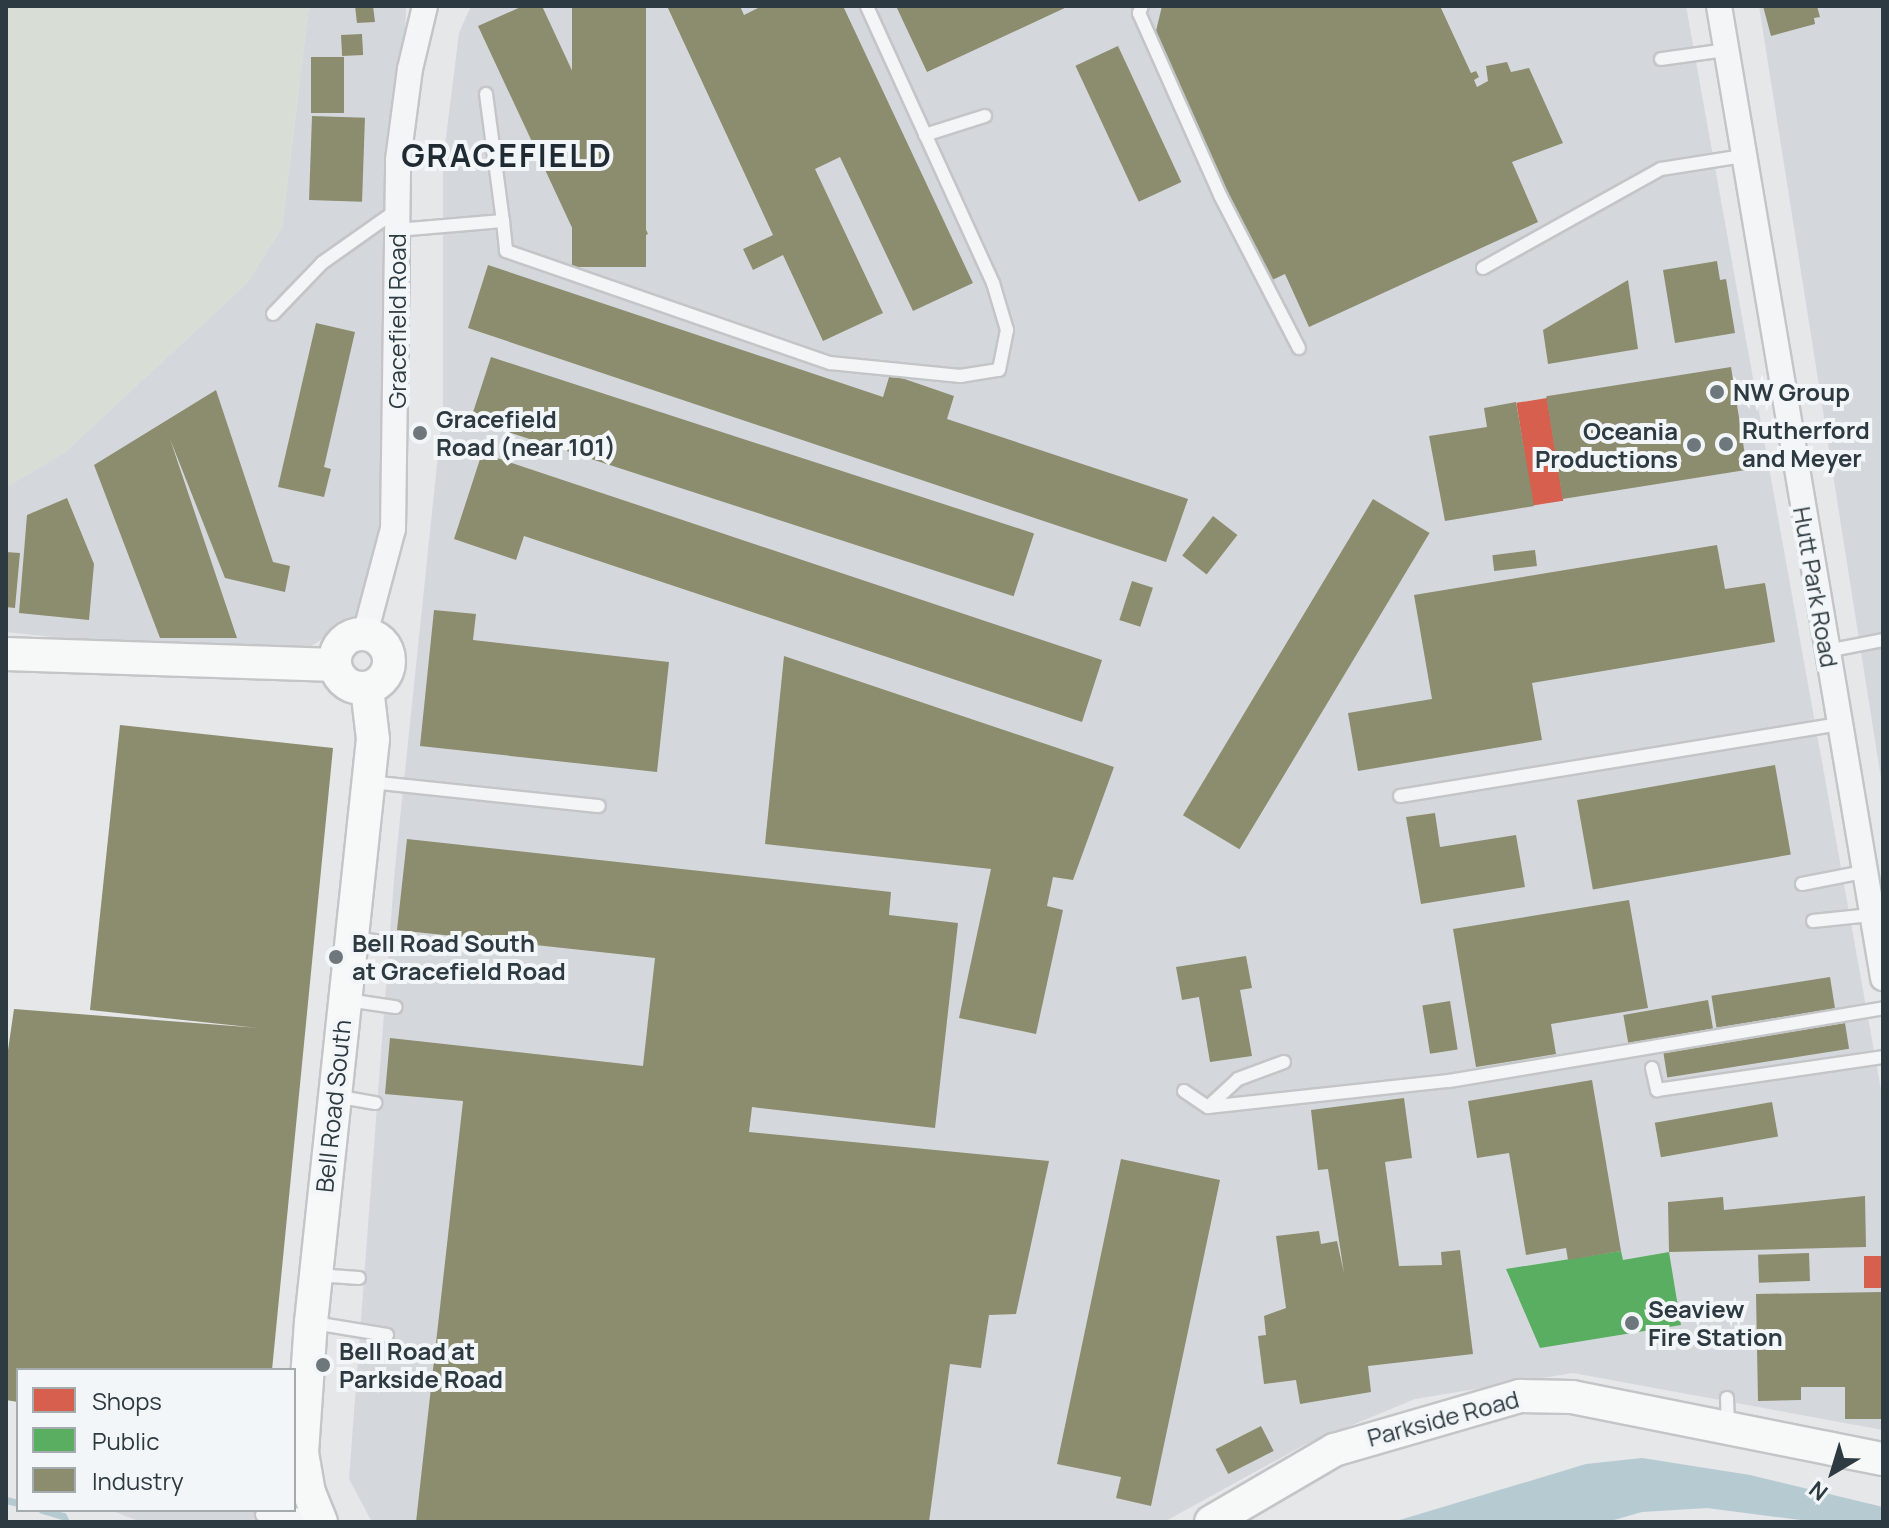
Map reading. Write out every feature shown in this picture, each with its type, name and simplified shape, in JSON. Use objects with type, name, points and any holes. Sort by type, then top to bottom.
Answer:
[{"type":"main road","points":[[365,634],[383,643],[390,661],[383,679],[367,688],[346,683],[335,665],[340,646],[365,634]]},
{"type":"main road","points":[[6,654],[335,665]]},
{"type":"main road","name":"Bell Road South","points":[[319,1518],[302,1453],[311,1322],[373,739],[367,688]]},
{"type":"main road","name":"Parkside Road","points":[[1211,1522],[1334,1450],[1520,1396],[1572,1397],[1728,1413],[1883,1459]]},
{"type":"street","name":"Gracefield Road","points":[[365,634],[393,529],[397,220],[408,83],[425,6]]},
{"type":"street","name":"Hutt Park Road","points":[[1719,6],[1883,978]]},
{"type":"lane","points":[[486,94],[506,251],[830,363],[960,376],[999,370],[1007,330],[993,283],[867,6]]},
{"type":"lane","points":[[1142,6],[1139,13],[1221,197],[1299,348]]},
{"type":"lane","points":[[1661,59],[1726,50]]},
{"type":"lane","points":[[925,135],[985,116]]},
{"type":"lane","points":[[1483,268],[1661,169],[1743,156]]},
{"type":"lane","points":[[273,314],[322,263],[397,220],[503,221]]},
{"type":"lane","points":[[1827,651],[1883,640]]},
{"type":"lane","points":[[1400,796],[1838,724]]},
{"type":"lane","points":[[367,782],[599,806]]},
{"type":"lane","points":[[1802,884],[1864,872]]},
{"type":"lane","points":[[1813,921],[1871,915]]},
{"type":"lane","points":[[351,938],[402,945]]},
{"type":"lane","points":[[344,1000],[395,1007]]},
{"type":"lane","points":[[1184,1091],[1208,1107],[1449,1081],[1883,1008]]},
{"type":"lane","points":[[1652,1068],[1657,1090],[1883,1057]]},
{"type":"lane","points":[[1208,1107],[1238,1079],[1284,1062]]},
{"type":"lane","points":[[334,1095],[375,1103]]},
{"type":"lane","points":[[316,1275],[359,1278]]},
{"type":"lane","points":[[311,1322],[387,1335]]},
{"type":"lane","points":[[262,1515],[319,1518]]},
{"type":"shaded area","points":[[6,6],[309,6],[282,228],[247,283],[64,453],[6,487]]},
{"type":"shaded area","points":[[309,6],[406,6],[389,511],[363,612],[310,647],[271,660],[6,632],[6,487],[64,453],[247,283],[282,228]]},
{"type":"shaded area","points":[[471,6],[1686,6],[1883,1101],[1883,1430],[1573,1373],[1415,1399],[1304,1445],[1164,1522],[372,1522],[349,1479],[395,867],[443,407],[443,161],[459,33]]},
{"type":"shaded area","points":[[1759,6],[1883,6],[1883,791]]},
{"type":"shaded area","points":[[1642,1458],[1750,1475],[1883,1507],[1883,1522],[1816,1522],[1707,1508],[1642,1512],[1607,1522],[1393,1522],[1586,1464]]},
{"type":"shaded area","points":[[115,1512],[256,1512],[253,1522],[141,1522]]},
{"type":"building: Shops","points":[[1547,398],[1563,501],[1533,506],[1516,403]]},
{"type":"building: Shops","points":[[1864,1256],[1883,1256],[1883,1288],[1864,1288]]},
{"type":"building: Public","points":[[1621,1251],[1623,1260],[1669,1252],[1681,1325],[1540,1348],[1506,1269]]},
{"type":"building: Industry","points":[[355,6],[373,6],[375,22],[357,23]]},
{"type":"building: Industry","points":[[523,6],[542,6],[648,234],[588,262],[478,26]]},
{"type":"building: Industry","points":[[572,6],[646,6],[646,267],[572,267]]},
{"type":"building: Industry","points":[[667,6],[740,6],[744,15],[762,6],[843,6],[973,283],[913,311],[840,157],[815,169],[883,313],[823,341],[783,255],[753,270],[743,249],[773,235]]},
{"type":"building: Industry","points":[[896,6],[1069,6],[927,72]]},
{"type":"building: Industry","points":[[1162,6],[1440,6],[1471,73],[1476,71],[1479,77],[1474,80],[1477,87],[1488,81],[1486,66],[1507,62],[1511,72],[1529,68],[1563,143],[1512,162],[1538,222],[1309,327],[1285,274],[1268,282],[1166,61],[1156,31]]},
{"type":"building: Industry","points":[[1763,6],[1817,6],[1820,17],[1814,18],[1815,24],[1771,36]]},
{"type":"building: Industry","points":[[362,34],[363,55],[342,56],[341,35]]},
{"type":"building: Industry","points":[[1118,46],[1181,182],[1139,202],[1075,66]]},
{"type":"building: Industry","points":[[311,57],[344,57],[344,113],[311,113]]},
{"type":"building: Industry","points":[[312,116],[365,118],[362,202],[309,200]]},
{"type":"building: Industry","points":[[1717,261],[1720,280],[1726,279],[1735,333],[1675,343],[1663,270]]},
{"type":"building: Industry","points":[[488,265],[883,397],[890,374],[954,396],[947,419],[1188,499],[1166,562],[468,328]]},
{"type":"building: Industry","points":[[1628,280],[1638,349],[1548,364],[1543,330]]},
{"type":"building: Industry","points":[[316,323],[355,332],[324,467],[331,469],[324,497],[278,487]]},
{"type":"building: Industry","points":[[491,357],[1034,533],[1014,596],[471,420]]},
{"type":"building: Industry","points":[[1731,367],[1747,470],[1563,499],[1546,396]]},
{"type":"building: Industry","points":[[216,390],[273,562],[290,566],[285,592],[225,578],[170,439],[237,638],[160,638],[94,465]]},
{"type":"building: Industry","points":[[1516,402],[1534,506],[1445,521],[1429,436],[1487,427],[1484,408]]},
{"type":"building: Industry","points":[[482,453],[1102,660],[1082,722],[524,536],[516,560],[454,539]]},
{"type":"building: Industry","points":[[67,498],[94,564],[89,620],[19,613],[27,515]]},
{"type":"building: Industry","points":[[1373,499],[1430,533],[1240,849],[1183,815]]},
{"type":"building: Industry","points":[[1213,516],[1237,535],[1207,574],[1182,555]]},
{"type":"building: Industry","points":[[1717,545],[1725,589],[1765,583],[1775,642],[1532,683],[1542,740],[1358,771],[1348,713],[1432,699],[1414,595]]},
{"type":"building: Industry","points":[[1535,550],[1537,566],[1494,571],[1492,555]]},
{"type":"building: Industry","points":[[6,552],[20,553],[15,608],[6,607]]},
{"type":"building: Industry","points":[[1132,581],[1153,588],[1140,627],[1119,620]]},
{"type":"building: Industry","points":[[434,610],[476,614],[473,640],[669,662],[657,772],[420,746]]},
{"type":"building: Industry","points":[[784,656],[1114,767],[1073,880],[1053,877],[1047,906],[1063,910],[1036,1034],[959,1018],[991,869],[765,844]]},
{"type":"building: Industry","points":[[120,725],[333,748],[272,1368],[16,1368],[16,1402],[6,1400],[6,1064],[14,1009],[258,1028],[90,1010]]},
{"type":"building: Industry","points":[[1775,765],[1791,855],[1593,890],[1577,800]]},
{"type":"building: Industry","points":[[1435,813],[1440,847],[1516,835],[1525,887],[1421,904],[1406,817]]},
{"type":"building: Industry","points":[[407,839],[891,892],[889,915],[958,923],[935,1128],[752,1107],[749,1132],[1049,1161],[1016,1314],[989,1315],[981,1368],[950,1364],[929,1522],[416,1522],[463,1101],[385,1094],[390,1038],[643,1066],[655,958],[397,930]]},
{"type":"building: Industry","points":[[1629,900],[1648,1008],[1551,1024],[1556,1054],[1476,1067],[1453,929]]},
{"type":"building: Industry","points":[[1246,956],[1252,988],[1240,990],[1252,1056],[1210,1062],[1199,997],[1182,1000],[1176,967]]},
{"type":"building: Industry","points":[[1830,977],[1835,1009],[1716,1027],[1711,996]]},
{"type":"building: Industry","points":[[1708,1000],[1713,1029],[1628,1043],[1623,1015]]},
{"type":"building: Industry","points":[[1450,1001],[1458,1049],[1430,1054],[1422,1005]]},
{"type":"building: Industry","points":[[1845,1023],[1849,1049],[1667,1077],[1663,1052]]},
{"type":"building: Industry","points":[[1592,1080],[1621,1251],[1568,1260],[1566,1248],[1526,1255],[1509,1153],[1477,1158],[1468,1101]]},
{"type":"building: Industry","points":[[1404,1098],[1412,1158],[1385,1162],[1399,1266],[1442,1265],[1441,1252],[1460,1250],[1473,1354],[1368,1366],[1371,1392],[1300,1404],[1296,1380],[1264,1384],[1258,1336],[1266,1335],[1264,1316],[1286,1308],[1276,1236],[1319,1231],[1321,1244],[1337,1241],[1344,1273],[1328,1169],[1318,1170],[1311,1110]]},
{"type":"building: Industry","points":[[1772,1102],[1778,1136],[1661,1157],[1655,1123]]},
{"type":"building: Industry","points":[[1121,1159],[1220,1180],[1151,1506],[1116,1498],[1121,1477],[1057,1464]]},
{"type":"building: Industry","points":[[1865,1196],[1866,1247],[1669,1252],[1668,1202],[1723,1197],[1724,1210]]},
{"type":"building: Industry","points":[[1809,1253],[1810,1281],[1759,1283],[1758,1255]]},
{"type":"building: Industry","points":[[1883,1292],[1883,1419],[1845,1419],[1845,1387],[1801,1387],[1801,1400],[1758,1401],[1756,1294]]},
{"type":"building: Industry","points":[[1261,1426],[1274,1451],[1228,1474],[1216,1449]]},
{"type":"waterway","points":[[6,1500],[16,1502]]},
{"type":"waterway","points":[[49,1512],[63,1516],[66,1522]]},
{"type":"place","name":"NW Group","points":[[1717,392]]},
{"type":"place","name":"Gracefield Road (near 101)","points":[[420,433]]},
{"type":"place","name":"Rutherford and Meyer","points":[[1726,444]]},
{"type":"place","name":"Oceania Productions","points":[[1694,445]]},
{"type":"place","name":"Bell Road South at Gracefield Road","points":[[336,957]]},
{"type":"place","name":"Seaview Fire Station","points":[[1632,1323]]},
{"type":"place","name":"Bell Road at Parkside Road","points":[[323,1365]]},
{"type":"district","name":"GRACEFIELD","points":[[507,155]]}]
